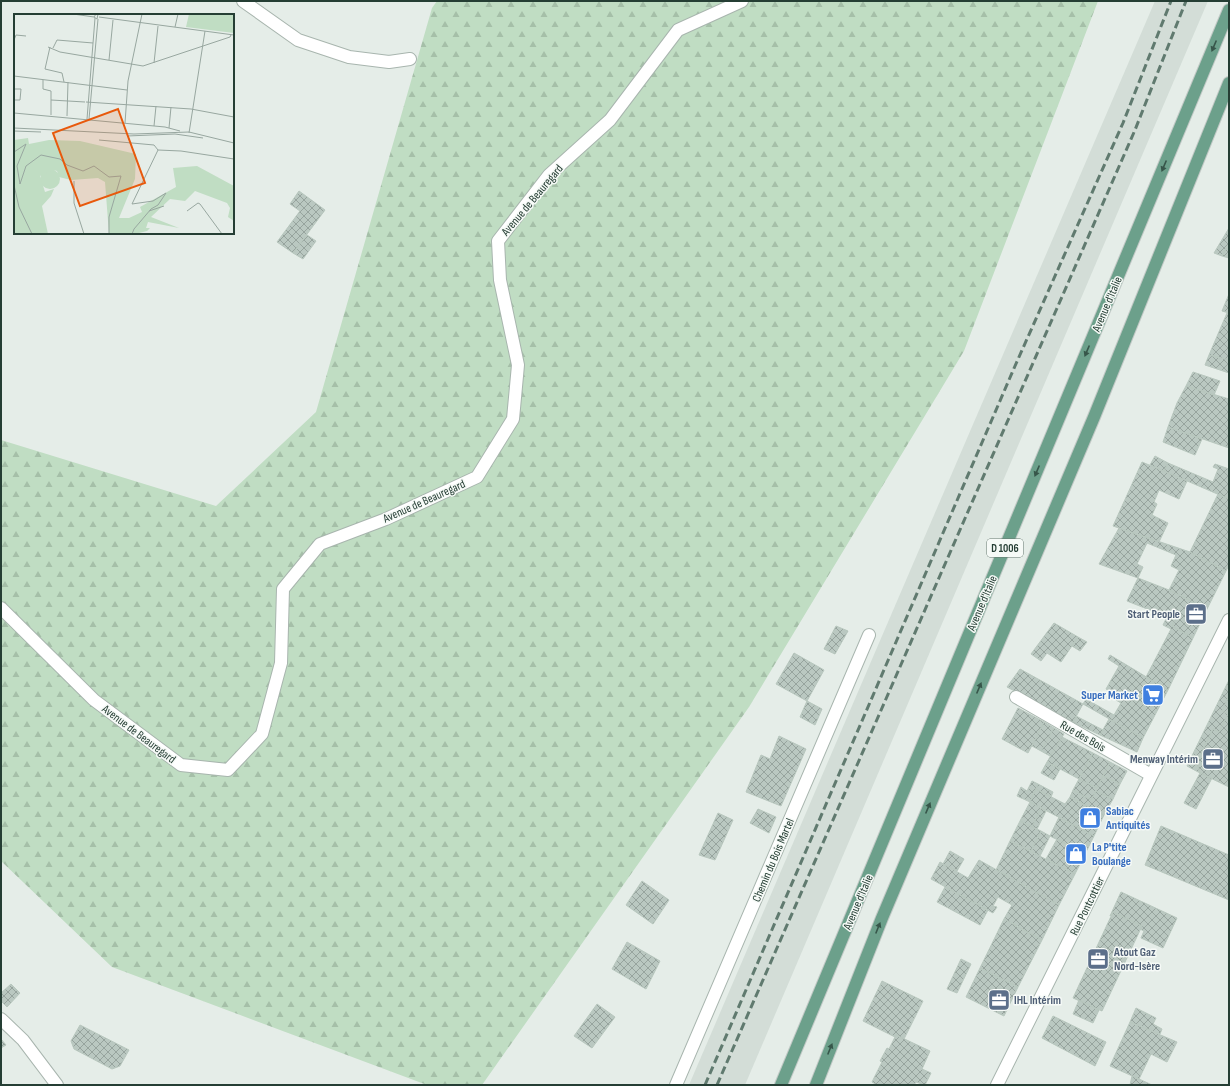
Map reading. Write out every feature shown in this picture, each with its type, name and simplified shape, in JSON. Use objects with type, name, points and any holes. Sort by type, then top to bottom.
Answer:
[{"type":"main road","name":"Avenue d'Italie","points":[[781,1085],[1229,10]]},
{"type":"main road","name":"D 1006","points":[[816,1085],[882,918],[1094,417],[1229,83]]},
{"type":"street","points":[[243,1],[298,40],[349,57],[389,62],[410,59]]},
{"type":"street","name":"Avenue de Beauregard","points":[[1,608],[94,700],[181,765],[228,770],[262,734],[281,662],[282,589],[320,544],[386,518],[477,477],[513,419],[518,366],[500,280],[498,241],[549,175],[610,120],[678,30],[742,1]]},
{"type":"street","name":"Rue Pontcottier","points":[[997,1085],[1229,620]]},
{"type":"street","name":"Chemin du Bois Martel","points":[[676,1085],[869,635]]},
{"type":"street","name":"Rue des Bois","points":[[1016,696],[1151,775]]},
{"type":"street","points":[[1,1019],[23,1040],[57,1085]]},
{"type":"shaded area","points":[[1155,1],[1208,1],[745,1085],[689,1085]]},
{"type":"green space","points":[[437,1],[1098,1],[964,351],[749,707],[482,1085],[427,1085],[112,967],[1,861],[1,440],[216,506],[316,412],[432,8]]},
{"type":"building","points":[[299,191],[325,210],[293,253],[277,242],[300,211],[290,204]]},
{"type":"building","points":[[1229,228],[1229,244],[1222,256],[1214,253]]},
{"type":"building","points":[[307,235],[316,241],[303,259],[293,253]]},
{"type":"building","points":[[1229,244],[1229,258],[1222,256]]},
{"type":"building","points":[[1229,294],[1229,313],[1222,311]]},
{"type":"building","points":[[1227,313],[1229,313],[1229,360],[1209,355]]},
{"type":"building","points":[[1209,355],[1229,360],[1229,373],[1205,365]]},
{"type":"building","points":[[1193,372],[1220,381],[1214,395],[1186,386]]},
{"type":"building","points":[[1186,386],[1229,399],[1229,448],[1168,427],[1177,403]]},
{"type":"building","points":[[1168,427],[1202,439],[1195,455],[1163,442]]},
{"type":"building","points":[[1155,456],[1168,463],[1164,471],[1150,465]]},
{"type":"building","points":[[1142,462],[1187,481],[1179,499],[1159,490],[1154,502],[1157,504],[1152,515],[1168,523],[1159,542],[1113,526]]},
{"type":"building","points":[[1168,463],[1213,482],[1218,469],[1213,467],[1215,464],[1229,469],[1229,499],[1164,471]]},
{"type":"building","points":[[1218,494],[1229,499],[1229,565],[1226,571],[1190,552]]},
{"type":"building","points":[[1119,528],[1190,552],[1226,571],[1207,609],[1169,590],[1179,570],[1171,566],[1176,555],[1147,543],[1137,564],[1143,567],[1138,578],[1099,564]]},
{"type":"building","points":[[1138,578],[1169,590],[1207,609],[1193,638],[1172,626],[1175,620],[1127,601]]},
{"type":"building","points":[[1167,617],[1175,620],[1172,626],[1193,638],[1168,690],[1146,677],[1171,629],[1163,625]]},
{"type":"building","points":[[1054,623],[1078,637],[1061,662],[1047,653],[1041,661],[1031,654]]},
{"type":"building","points":[[836,626],[848,631],[835,654],[824,649]]},
{"type":"building","points":[[1078,637],[1087,642],[1080,651],[1072,646]]},
{"type":"building","points":[[794,653],[824,670],[807,701],[776,684]]},
{"type":"building","points":[[1110,655],[1168,690],[1143,738],[1083,704],[1086,699],[1114,715],[1121,703],[1116,700],[1118,696],[1106,689],[1119,666],[1108,659]]},
{"type":"building","points":[[1020,669],[1083,704],[1073,722],[1007,687]]},
{"type":"building","points":[[1229,680],[1229,696],[1222,711],[1228,714],[1219,732],[1213,729],[1197,762],[1200,773],[1187,766]]},
{"type":"building","points":[[1229,696],[1229,787],[1200,773],[1197,762],[1213,729],[1219,732],[1228,714],[1222,711]]},
{"type":"building","points":[[807,701],[822,709],[815,725],[800,717]]},
{"type":"building","points":[[1018,708],[1044,722],[1028,753],[1002,739]]},
{"type":"building","points":[[1076,716],[1103,730],[1100,735],[1073,722]]},
{"type":"building","points":[[1109,719],[1143,738],[1137,752],[1100,735]]},
{"type":"building","points":[[1044,722],[1054,728],[1041,751],[1032,746]]},
{"type":"building","points":[[1054,728],[1064,734],[1050,756],[1041,751]]},
{"type":"building","points":[[779,736],[806,749],[781,806],[746,792],[761,755],[770,759]]},
{"type":"building","points":[[1062,737],[1093,753],[1079,779],[1047,762]]},
{"type":"building","points":[[1093,753],[1110,762],[1097,788],[1079,779]]},
{"type":"building","points":[[1047,762],[1060,769],[1054,780],[1041,773]]},
{"type":"building","points":[[1110,762],[1127,771],[1120,784],[1103,776]]},
{"type":"building","points":[[1200,773],[1212,778],[1196,809],[1184,803]]},
{"type":"building","points":[[1103,776],[1120,784],[1113,799],[1096,791],[1091,800],[1073,790],[1079,779],[1097,788]]},
{"type":"building","points":[[1032,781],[1038,784],[1030,802],[1017,796],[1021,787],[1027,791]]},
{"type":"building","points":[[1038,784],[1053,792],[1051,797],[1036,789]]},
{"type":"building","points":[[1036,789],[1065,804],[1070,797],[1104,815],[1094,836],[1030,802]]},
{"type":"building","points":[[1073,790],[1091,800],[1096,791],[1113,799],[1104,815],[1070,797]]},
{"type":"building","points":[[1030,802],[1041,808],[1032,827],[1020,821]]},
{"type":"building","points":[[1041,808],[1046,811],[1037,829],[1032,827]]},
{"type":"building","points":[[758,809],[776,817],[769,833],[750,823]]},
{"type":"building","points":[[718,813],[733,820],[715,860],[699,855]]},
{"type":"building","points":[[1059,817],[1094,836],[1085,854],[1050,836]]},
{"type":"building","points":[[1020,821],[1041,831],[1031,851],[1010,841]]},
{"type":"building","points":[[1161,826],[1229,855],[1229,900],[1145,865]]},
{"type":"building","points":[[1041,831],[1050,836],[1040,856],[1031,851]]},
{"type":"building","points":[[1057,839],[1085,854],[1075,874],[1046,859]]},
{"type":"building","points":[[1010,841],[1075,874],[1059,905],[996,870]]},
{"type":"building","points":[[950,851],[964,859],[957,871],[943,864]]},
{"type":"building","points":[[979,860],[1059,905],[1042,940],[1004,919],[1012,905],[998,897],[993,906],[997,907],[993,913],[931,879],[940,862],[968,878]]},
{"type":"building","points":[[642,881],[669,900],[653,924],[626,905]]},
{"type":"building","points":[[945,887],[988,910],[980,925],[937,902]]},
{"type":"building","points":[[1121,892],[1177,918],[1163,948],[1141,938],[1144,931],[1140,929],[1142,926],[1113,912],[1110,916]]},
{"type":"building","points":[[1113,912],[1142,926],[1102,1011],[1073,998]]},
{"type":"building","points":[[1004,919],[1042,940],[1018,987],[980,968]]},
{"type":"building","points":[[627,942],[660,961],[646,989],[612,969]]},
{"type":"building","points":[[961,959],[971,964],[957,993],[947,989]]},
{"type":"building","points":[[980,968],[1018,987],[1004,1016],[966,997]]},
{"type":"building","points":[[882,981],[923,1001],[904,1039],[896,1035],[895,1037],[863,1021]]},
{"type":"building","points":[[11,984],[20,993],[7,1007],[1,1001],[1,993]]},
{"type":"building","points":[[1079,1000],[1099,1010],[1093,1023],[1073,1014]]},
{"type":"building","points":[[597,1004],[615,1017],[592,1048],[574,1036]]},
{"type":"building","points":[[1136,1008],[1156,1018],[1153,1024],[1162,1029],[1160,1034],[1130,1022]]},
{"type":"building","points":[[1053,1016],[1106,1042],[1095,1066],[1042,1038]]},
{"type":"building","points":[[1130,1022],[1177,1042],[1167,1062],[1151,1054],[1139,1079],[1110,1066]]},
{"type":"building","points":[[80,1025],[129,1050],[120,1066],[112,1069],[74,1049],[71,1041]]},
{"type":"building","points":[[896,1035],[930,1051],[922,1069],[931,1073],[925,1085],[916,1082],[914,1085],[877,1085],[872,1082],[882,1062],[880,1061],[887,1048],[889,1049]]},
{"type":"building","points":[[1,1039],[6,1045],[1,1048]]},
{"type":"building","points":[[1132,1076],[1139,1079],[1152,1085],[1130,1085]]},
{"type":"railway","points":[[705,1085],[1015,366],[1123,123],[1171,1]]},
{"type":"railway","points":[[717,1085],[1135,130],[1186,1]]},
{"type":"place","name":"Start People","points":[[1196,614]]},
{"type":"place","name":"Super Market","points":[[1153,695]]},
{"type":"place","name":"Menway Intérim","points":[[1213,759]]},
{"type":"place","name":"Sabiac Antiquités","points":[[1090,818]]},
{"type":"place","name":"La P'tite Boulange","points":[[1076,854]]},
{"type":"place","name":"Atout Gaz Nord-Isère","points":[[1098,959]]},
{"type":"place","name":"IHL Intérim","points":[[999,1000]]}]
